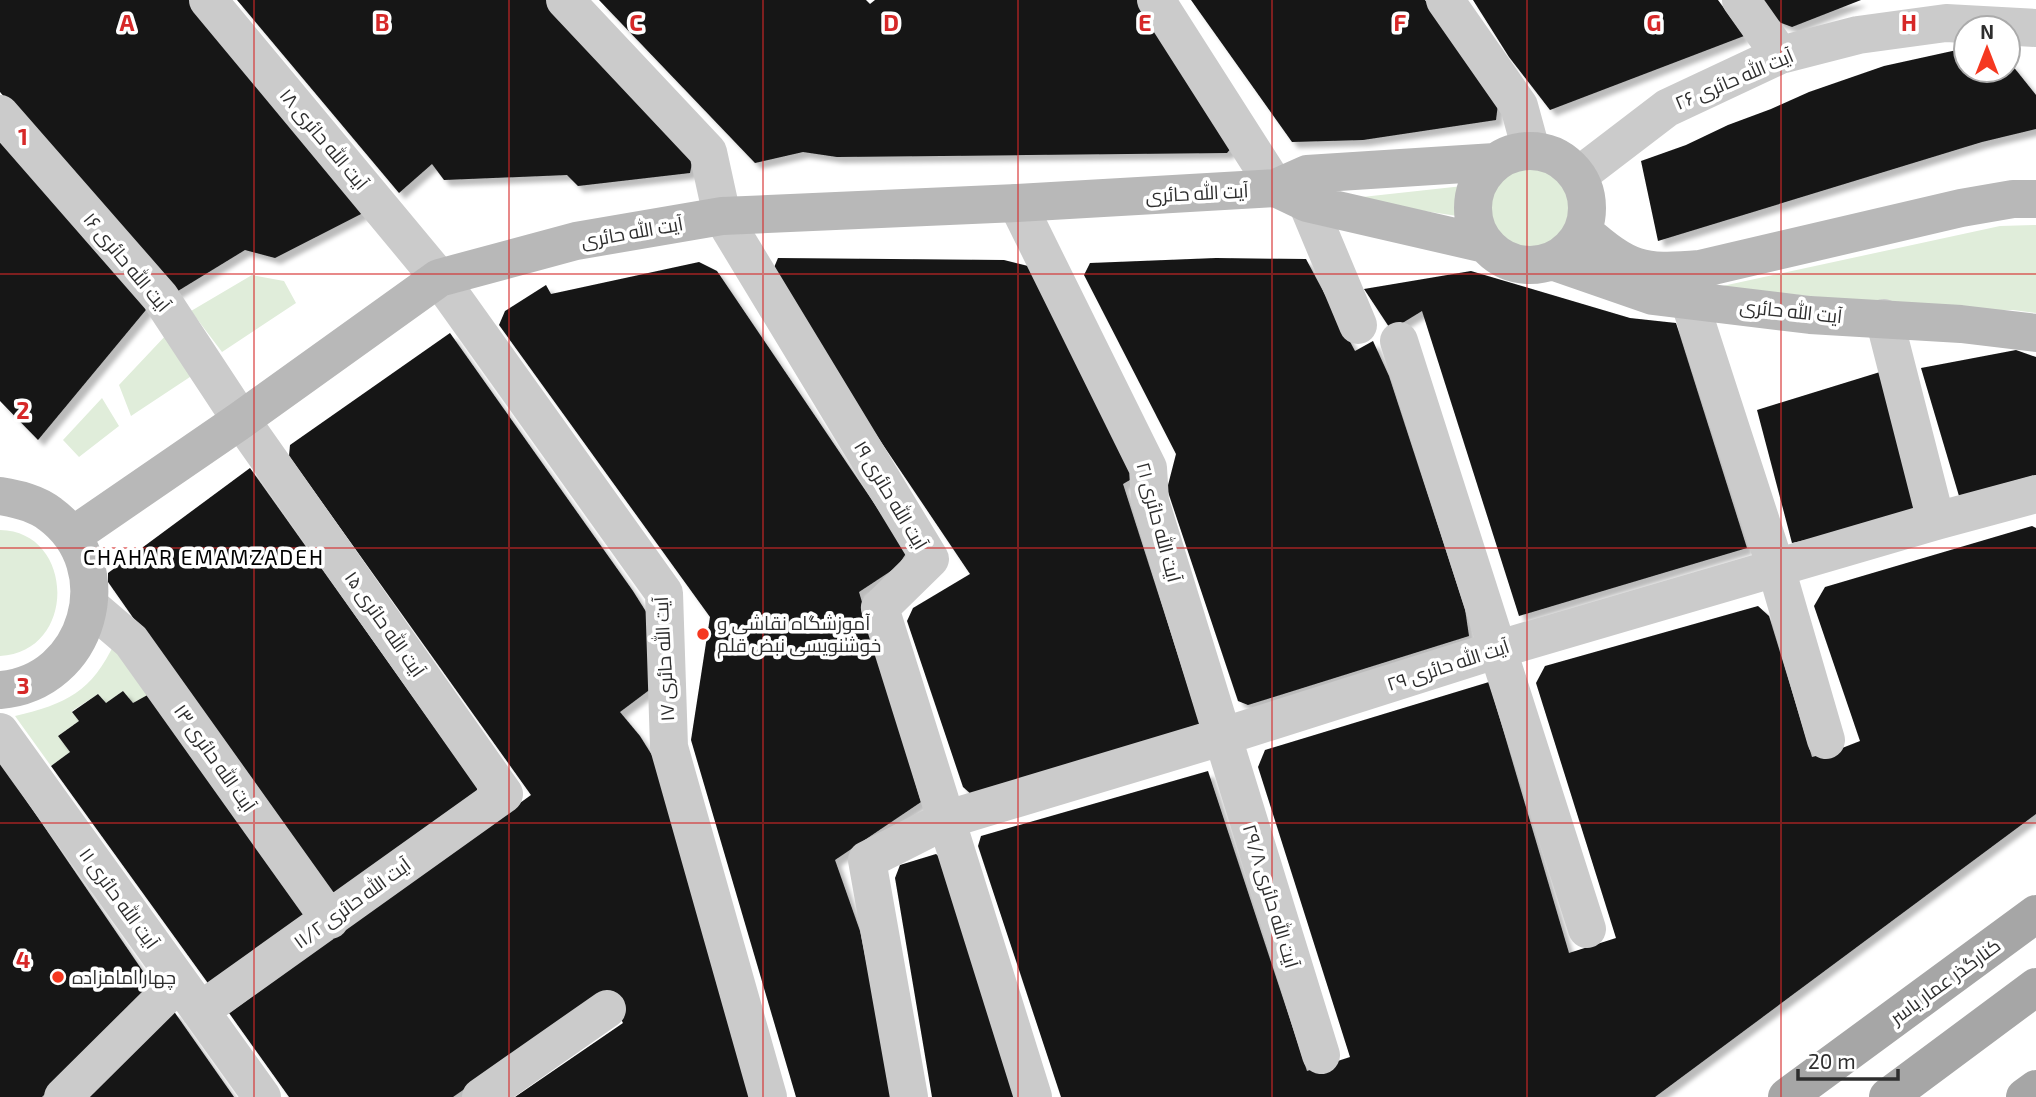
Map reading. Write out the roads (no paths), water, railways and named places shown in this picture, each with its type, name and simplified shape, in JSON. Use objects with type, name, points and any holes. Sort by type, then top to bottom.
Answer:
[{"type":"main road","points":[[1531,150],[1558,157],[1578,176],[1587,198],[1588,211],[1583,230],[1567,252],[1552,261],[1534,265],[1516,263],[1499,256],[1485,244],[1476,228],[1472,213],[1473,198],[1486,170],[1506,155],[1531,150]]},
{"type":"main road","name":"آیت الله حائری","points":[[1292,195],[1307,174],[1495,162]]},
{"type":"main road","name":"آیت الله حائری","points":[[72,536],[241,420],[439,278],[576,241],[722,216],[1017,203],[1292,195],[1485,244]]},
{"type":"main road","points":[[1583,230],[1611,256],[1636,268],[1664,272],[1700,270],[1961,208],[2013,199],[2036,199]]},
{"type":"main road","name":"آیت الله حائری","points":[[1552,261],[1653,296],[1810,314],[1884,318],[2036,333]]},
{"type":"main road","points":[[0,690],[15,688],[42,677],[65,659],[81,634],[90,606],[88,569],[72,536],[50,514],[2,489]]},
{"type":"main road","name":"کنارگذر عمار یاسر","points":[[1787,1097],[2036,914]]},
{"type":"main road","points":[[1888,1097],[2036,987]]},
{"type":"main road","points":[[2025,1097],[2036,1089]]},
{"type":"street","name":"آیت الله حائری ۱۸","points":[[208,0],[439,278]]},
{"type":"street","points":[[565,0],[708,152],[722,216]]},
{"type":"street","points":[[1156,0],[1292,195],[1358,325]]},
{"type":"street","points":[[1445,0],[1519,107],[1531,150]]},
{"type":"street","points":[[1741,0],[1780,55]]},
{"type":"street","name":"آیت الله حائری ۲۶","points":[[1578,176],[1667,108],[1780,55],[1858,35],[1946,23],[2026,25]]},
{"type":"street","name":"آیت الله حائری ۱۶","points":[[0,114],[160,297],[241,420]]},
{"type":"street","name":"آیت الله حائری ۲۱","points":[[1017,203],[1148,468],[1150,502],[1222,737]]},
{"type":"street","name":"آیت الله حائری ۱۹","points":[[722,216],[930,559],[880,608],[948,819]]},
{"type":"street","name":"آیت الله حائری ۱۷","points":[[439,278],[664,593],[669,747],[768,1097]]},
{"type":"street","points":[[1689,300],[1776,568],[1826,740]]},
{"type":"street","points":[[1884,318],[1936,521]]},
{"type":"street","points":[[1399,341],[1587,929]]},
{"type":"street","name":"آیت الله حائری ۱۵","points":[[241,420],[504,794]]},
{"type":"street","name":"آیت الله حائری ۲۹","points":[[909,1097],[867,860],[948,819],[1222,737],[1499,649],[2036,494]]},
{"type":"street","name":"آیت الله حائری ۱۳","points":[[90,606],[131,640],[330,920]]},
{"type":"street","name":"آیت الله حائری ۱۱","points":[[0,732],[262,1097]]},
{"type":"street","name":"آیت الله حائری ۲۹/۸","points":[[1222,737],[1321,1055]]},
{"type":"street","name":"آیت الله حائری ۱۱/۲","points":[[63,1097],[189,997],[330,920],[504,794]]},
{"type":"street","points":[[948,819],[1033,1097]]},
{"type":"street","points":[[481,1097],[607,1009]]},
{"type":"place","name":"آموزشگاه نقاشی و خوشنویسی نبض قلم","points":[[703,634]]},
{"type":"place","name":"چهار امامزاده","points":[[58,977]]},
{"type":"district","name":"CHAHAR EMAMZADEH","points":[[204,558]]}]
